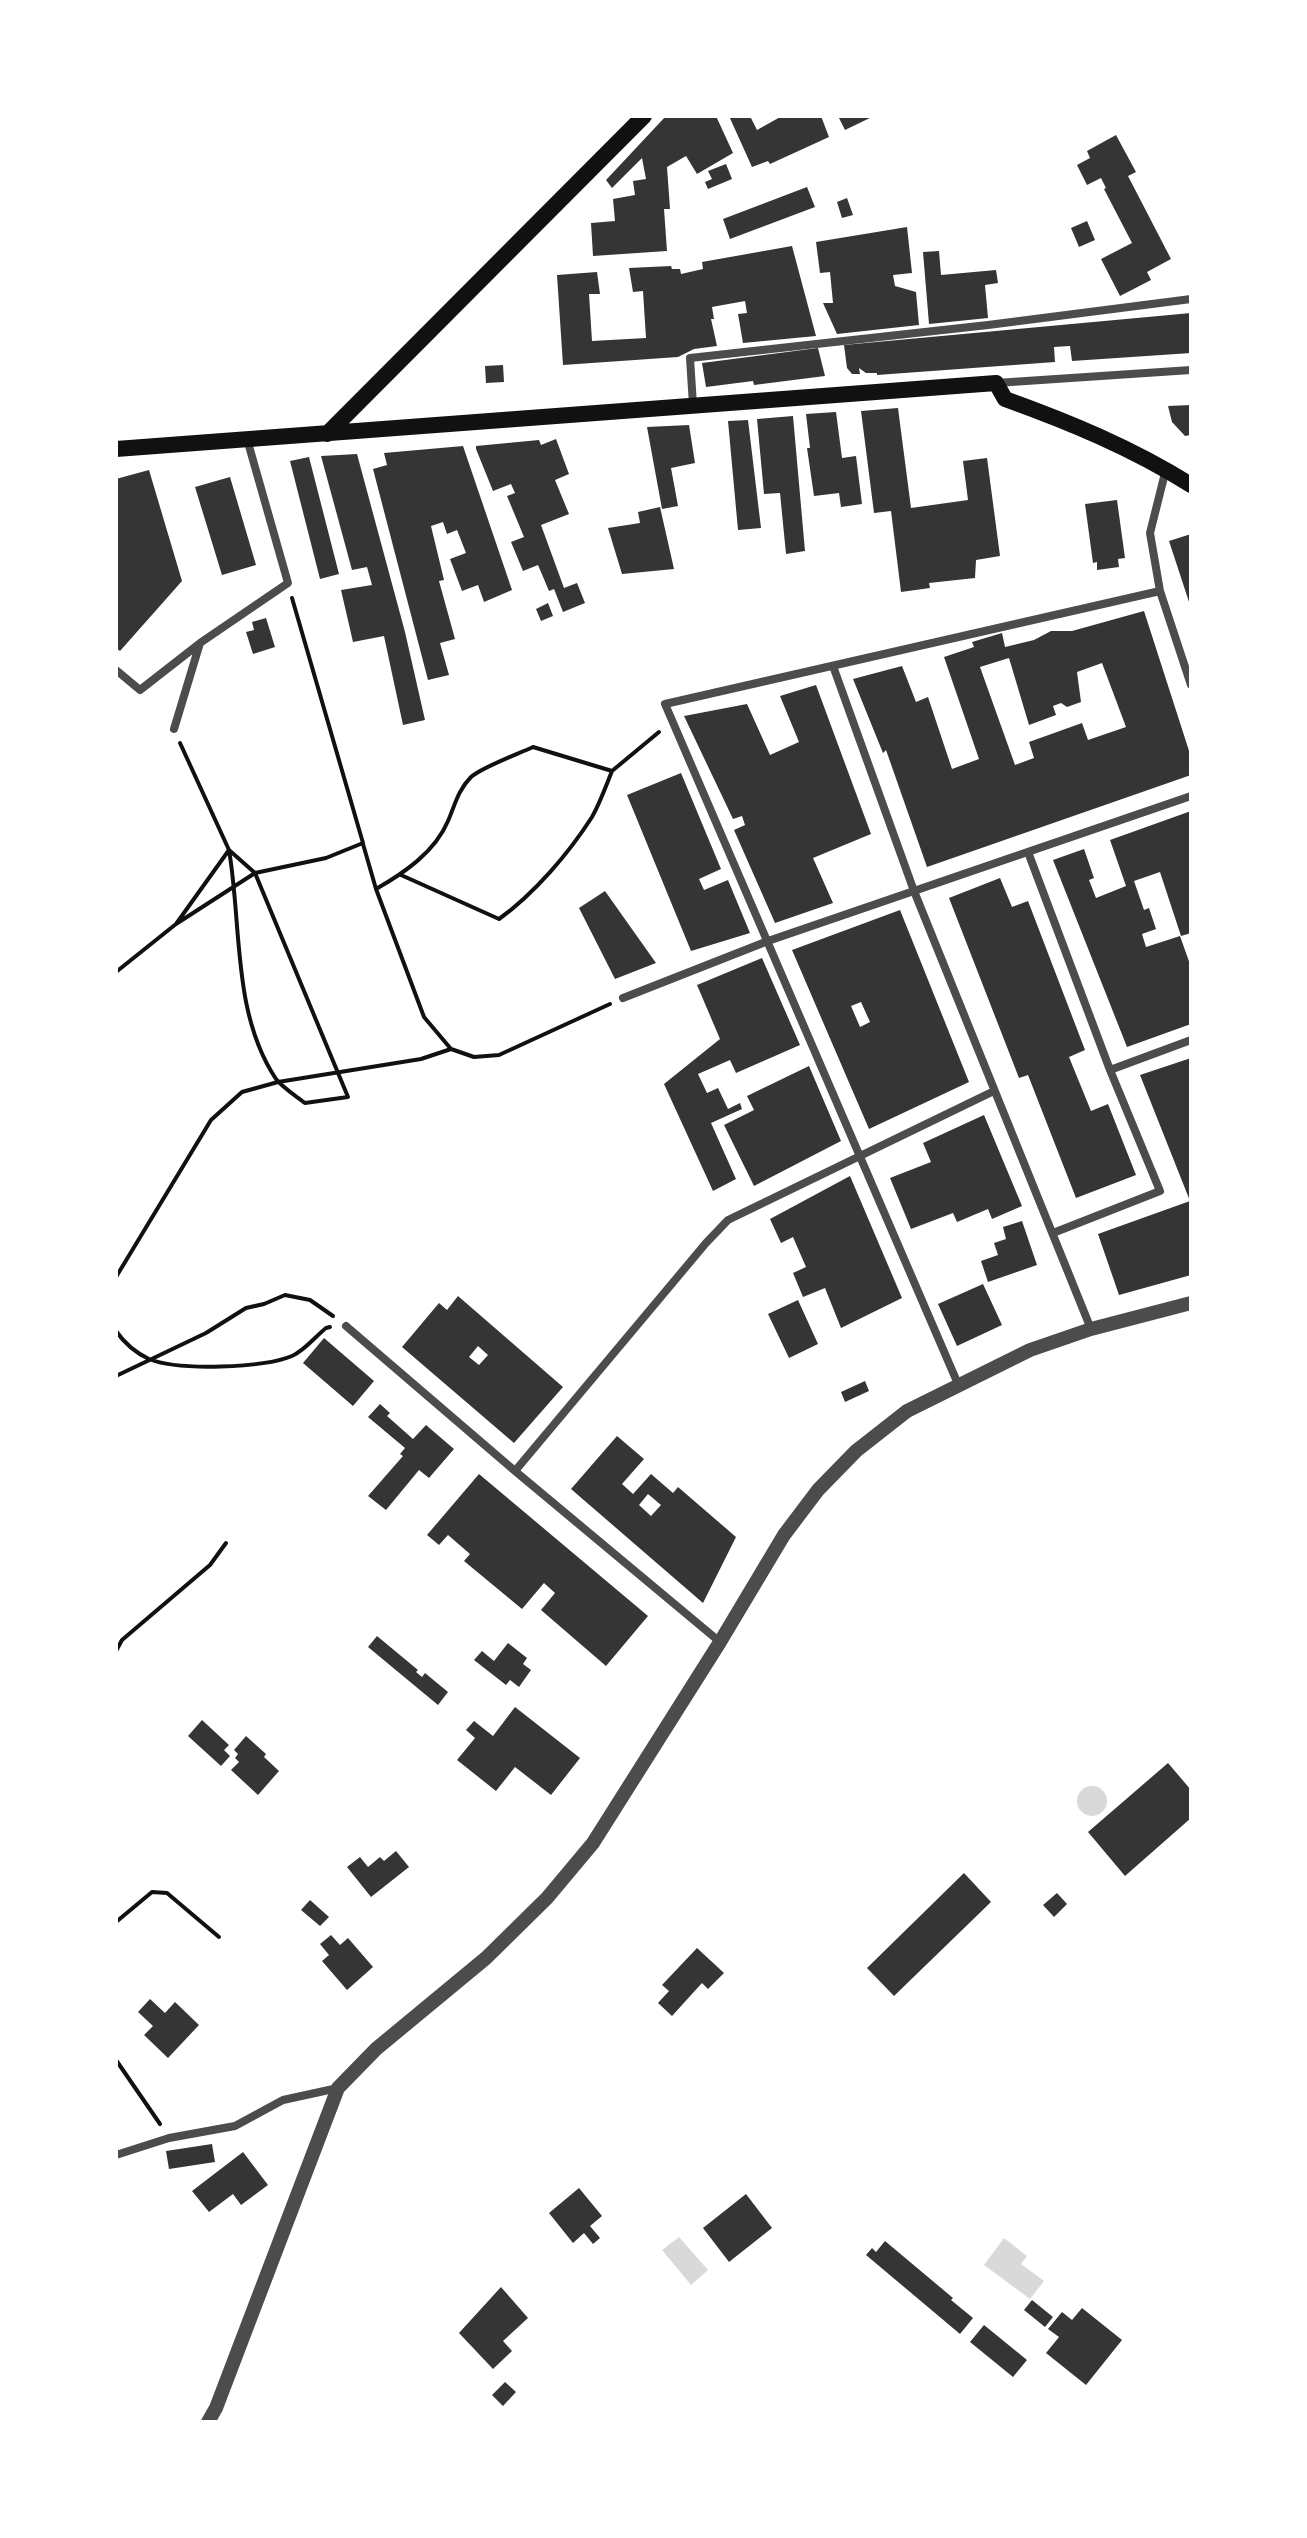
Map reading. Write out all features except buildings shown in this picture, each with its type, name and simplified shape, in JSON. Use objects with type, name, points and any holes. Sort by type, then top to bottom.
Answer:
[{"type":"main road","points":[[327,434],[644,116]]},
{"type":"main road","points":[[116,449],[996,383],[1005,399],[1073,424],[1166,469],[1191,485]]},
{"type":"street","points":[[693,405],[690,358],[1191,299]]},
{"type":"street","points":[[996,383],[1191,370]]},
{"type":"street","points":[[116,670],[140,690],[200,643],[288,583],[247,439]]},
{"type":"street","points":[[1166,469],[1150,533],[1160,591],[1191,685]]},
{"type":"street","points":[[958,1384],[665,704],[1160,591]]},
{"type":"street","points":[[174,729],[200,643]]},
{"type":"street","points":[[833,666],[914,891],[1091,1329]]},
{"type":"street","points":[[623,998],[768,941],[1191,796]]},
{"type":"street","points":[[1028,852],[1110,1070],[1160,1191],[1053,1233]]},
{"type":"street","points":[[1110,1070],[1191,1040]]},
{"type":"street","points":[[515,1471],[728,1220],[994,1091]]},
{"type":"street","points":[[208,2422],[338,2088],[423,2007],[486,1958],[547,1898],[593,1843],[784,1535],[818,1490],[856,1451],[907,1411],[958,1384],[1030,1350],[1091,1329],[1191,1303]]},
{"type":"street","points":[[346,1326],[720,1642]]},
{"type":"street","points":[[116,2155],[169,2138],[235,2126],[283,2100],[338,2088]]},
{"type":"path","points":[[288,583],[376,889],[424,1017],[451,1049],[474,1057],[499,1055],[623,998]]},
{"type":"path","points":[[401,875],[499,919],[524,901],[592,817],[612,771],[674,721]]},
{"type":"path","points":[[174,729],[229,850],[252,1033],[278,1082],[305,1103],[348,1097],[255,873],[229,850]]},
{"type":"path","points":[[376,889],[401,875],[436,843],[457,796],[472,775],[533,747],[612,771]]},
{"type":"path","points":[[116,972],[176,924],[255,873],[326,858],[363,843]]},
{"type":"path","points":[[176,924],[229,850]]},
{"type":"path","points":[[116,1277],[211,1120],[242,1092],[278,1082],[421,1059],[451,1049]]},
{"type":"path","points":[[116,1376],[206,1333],[246,1308],[285,1295],[310,1300],[346,1326]]},
{"type":"path","points":[[116,1331],[128,1348],[151,1360],[204,1366],[246,1365],[293,1355],[326,1328],[346,1326]]},
{"type":"path","points":[[116,1651],[122,1640],[210,1565],[226,1543]]},
{"type":"path","points":[[116,1922],[152,1892],[167,1893],[219,1937]]},
{"type":"path","points":[[116,2060],[169,2138]]},
{"type":"shaded area","points":[[1092,1786],[1103,1790],[1107,1801],[1103,1812],[1092,1816],[1081,1812],[1077,1801],[1081,1790]]},
{"type":"shaded area","points":[[679,2237],[708,2270],[691,2285],[662,2250]]},
{"type":"shaded area","points":[[1004,2238],[1027,2256],[1021,2264],[1044,2281],[1030,2299],[984,2265]]}]
